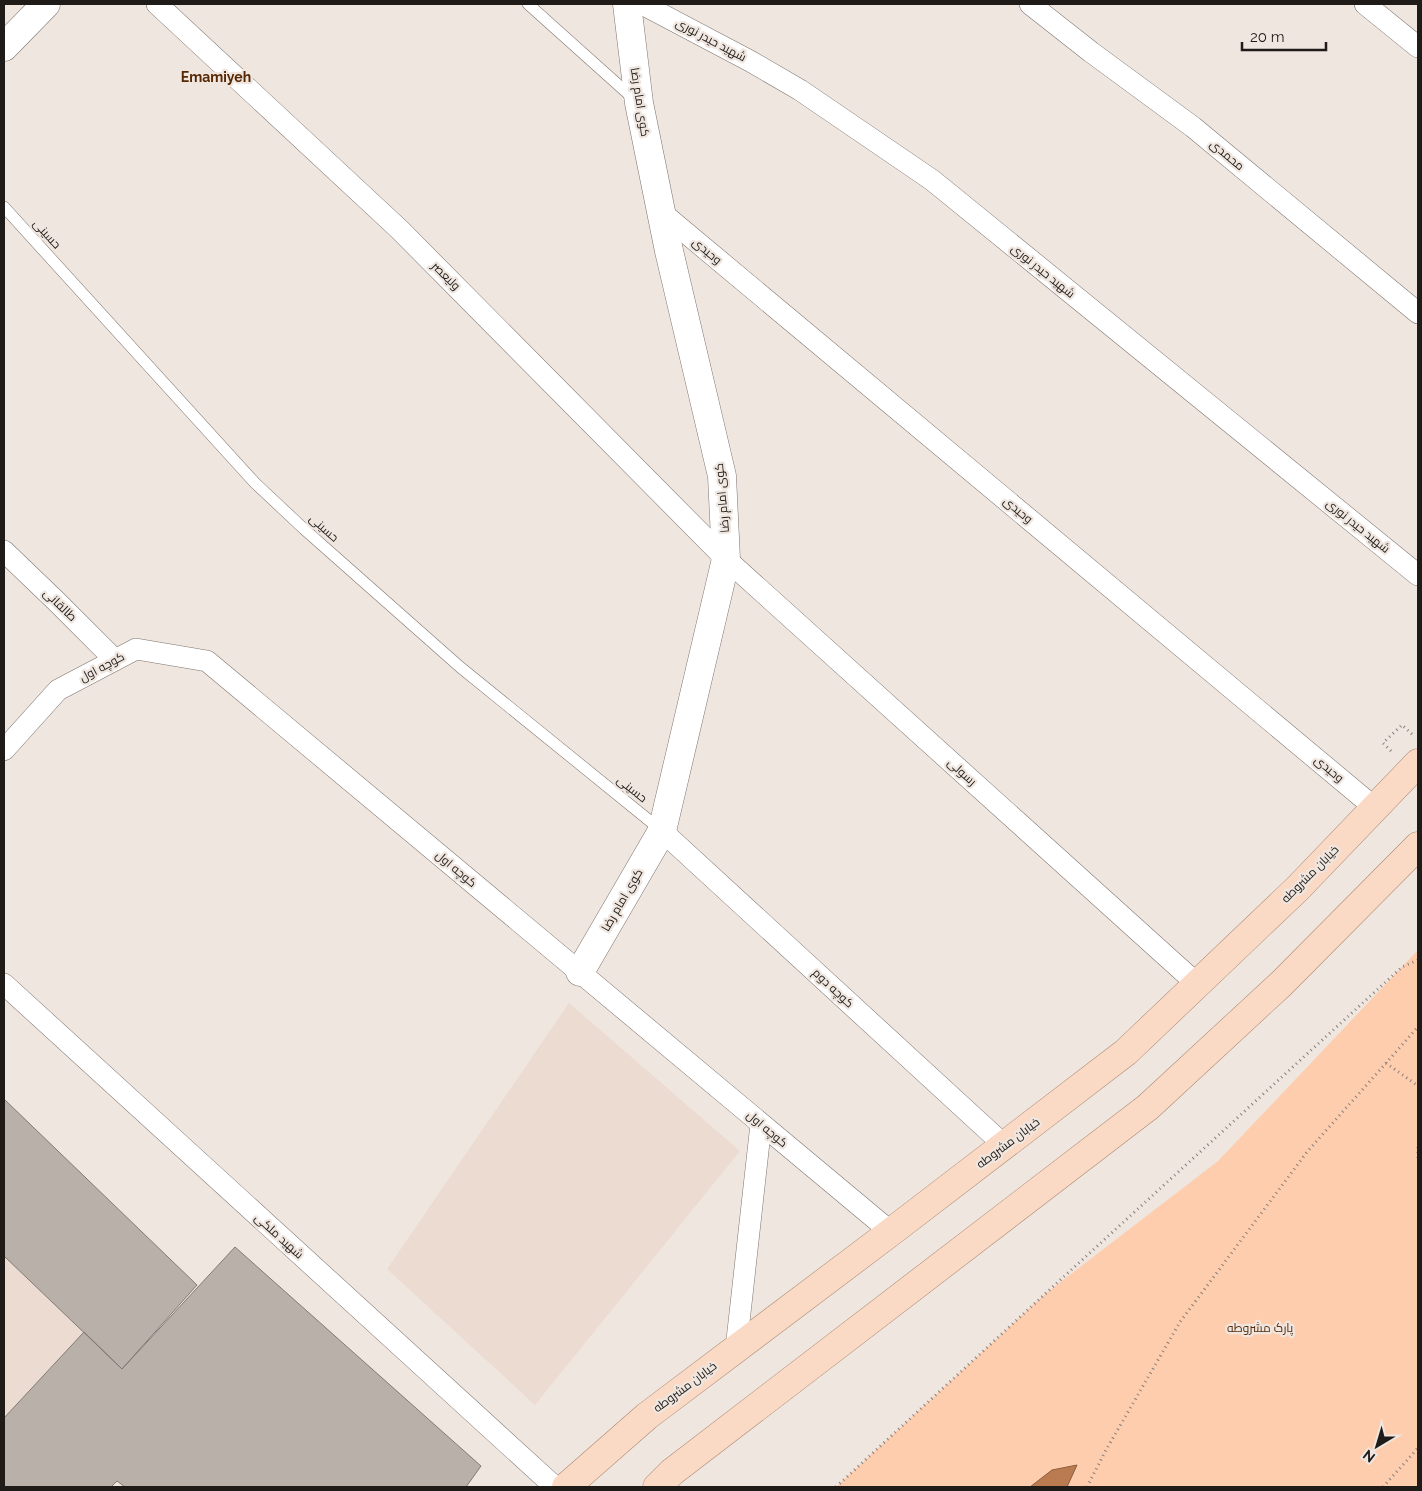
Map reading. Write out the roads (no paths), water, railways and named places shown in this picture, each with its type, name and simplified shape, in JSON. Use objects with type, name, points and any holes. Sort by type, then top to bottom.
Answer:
[{"type":"main road","name":"خیابان مشروطه","points":[[566,1487],[647,1416],[1005,1146],[1126,1052],[1298,888],[1418,763]]},
{"type":"main road","points":[[657,1487],[672,1472],[1148,1107],[1282,983],[1418,846]]},
{"type":"street","points":[[4,47],[46,4]]},
{"type":"street","name":"ولیعصر","points":[[157,4],[399,229],[726,559]]},
{"type":"street","name":"کوی امام رضا","points":[[580,972],[662,831],[726,559],[722,476],[661,212],[639,103],[627,4]]},
{"type":"street","name":"شهید حیدر نوری","points":[[642,4],[750,61],[800,90],[932,180],[1418,575]]},
{"type":"street","name":"محمدی","points":[[1030,4],[1193,127],[1418,313]]},
{"type":"street","points":[[1365,4],[1418,47]]},
{"type":"street","name":"وحیدی","points":[[661,212],[1375,808]]},
{"type":"street","name":"طالقانی","points":[[4,551],[115,660]]},
{"type":"street","name":"رسولی","points":[[726,559],[1197,984]]},
{"type":"street","name":"کوچه اول","points":[[4,750],[58,690],[136,649],[207,661],[891,1232]]},
{"type":"street","name":"کوچه دوم","points":[[662,831],[1005,1146]]},
{"type":"street","name":"شهید ملکی","points":[[4,984],[555,1487]]},
{"type":"street","points":[[736,1349],[761,1124]]},
{"type":"lane","points":[[528,4],[639,103]]},
{"type":"lane","name":"حسینی","points":[[4,207],[255,483],[304,529],[460,667],[662,831]]},
{"type":"district","name":"Emamiyeh","points":[[216,77]]},
{"type":"park label","name":"پارک مشروطه","points":[[1260,1328]]}]
